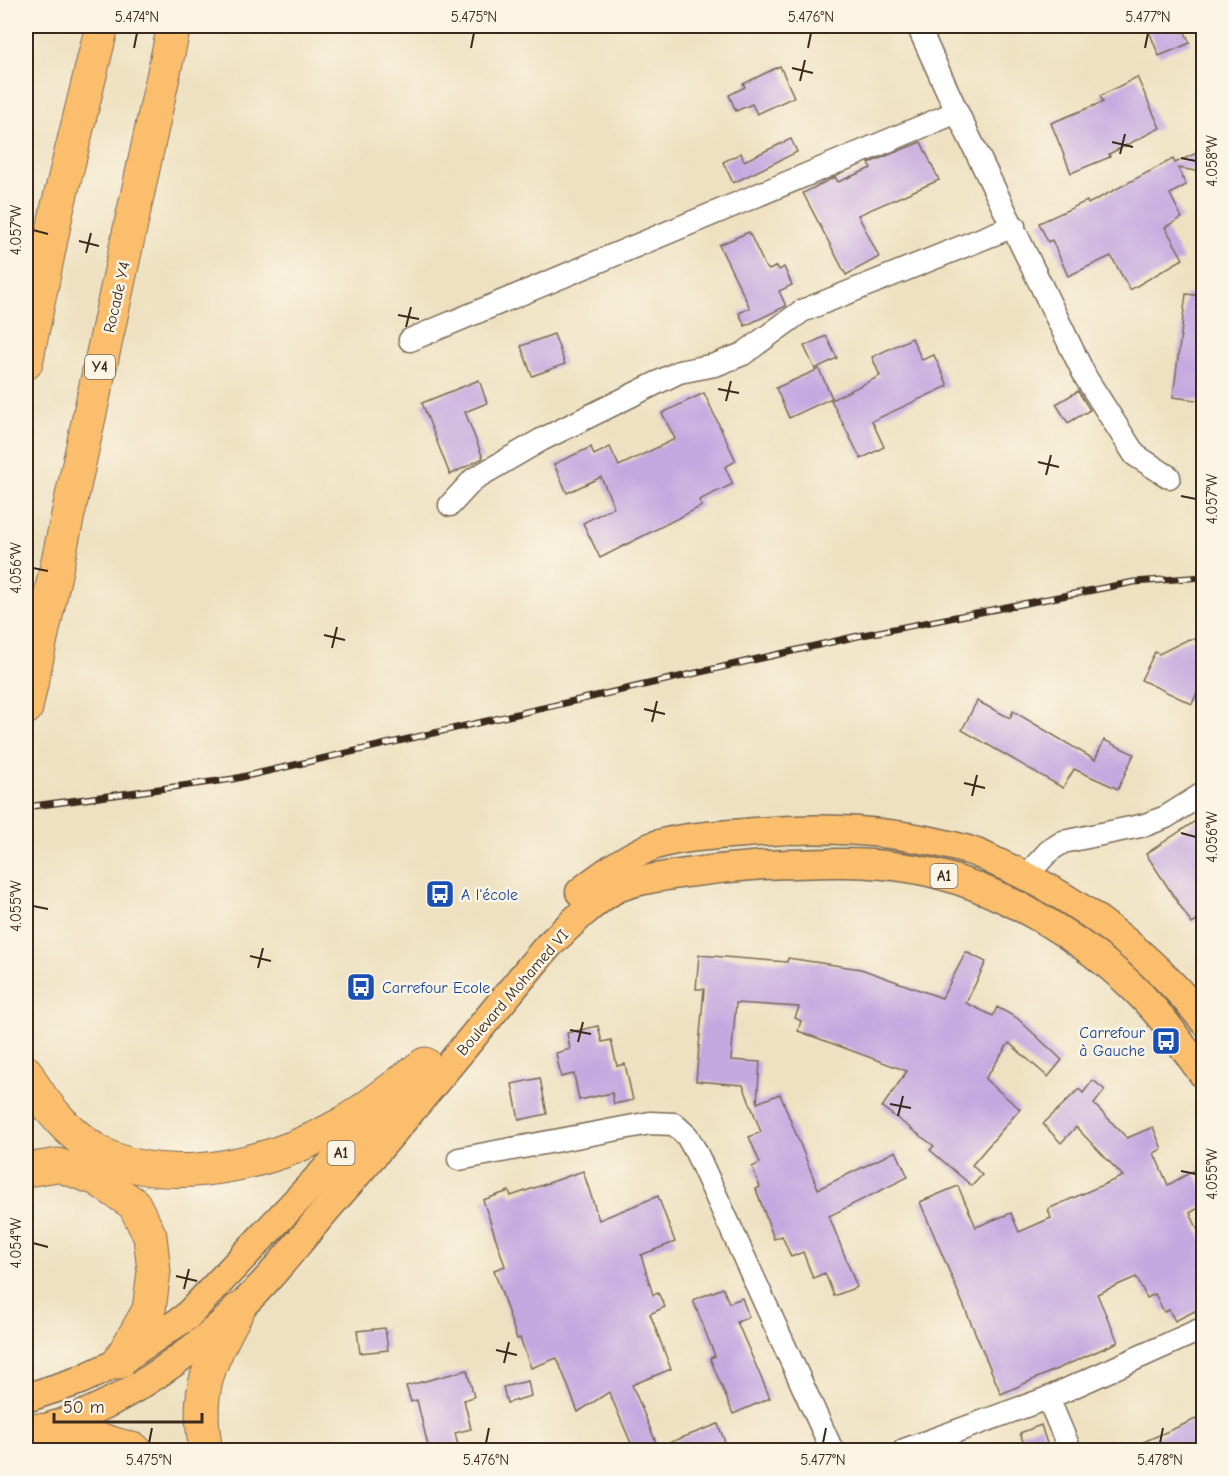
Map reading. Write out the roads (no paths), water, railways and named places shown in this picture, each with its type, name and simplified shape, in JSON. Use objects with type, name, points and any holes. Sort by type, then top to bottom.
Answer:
[{"type":"highway","points":[[26,363],[57,210],[102,26]]},
{"type":"highway","name":"Rocade Y4","points":[[26,708],[174,26]]},
{"type":"highway","points":[[26,1072],[32,1085],[67,1128],[89,1147],[112,1159],[151,1168],[185,1170],[214,1169],[288,1150],[340,1125],[425,1064]]},
{"type":"highway","points":[[26,1170],[58,1165],[96,1179],[134,1204],[150,1236],[154,1271],[149,1310],[119,1362]]},
{"type":"highway","points":[[206,1450],[201,1394],[213,1356],[238,1310]]},
{"type":"highway","points":[[32,1432],[98,1439],[135,1450]]},
{"type":"main road","name":"Boulevard Mohamed VI","points":[[26,1398],[78,1381],[119,1362],[186,1317],[425,1064],[559,909],[591,884],[650,847],[698,838],[829,829],[880,832],[970,850],[1026,876],[1094,916],[1182,994],[1203,1021]]},
{"type":"main road","name":"Boulevard Mohamed VI","points":[[32,1432],[86,1414],[120,1396],[176,1362],[238,1310],[372,1157],[547,947],[577,918],[614,889],[737,866],[822,862],[913,868],[959,879],[1013,902],[1087,949],[1162,1018],[1203,1075]]},
{"type":"street","points":[[918,26],[957,112],[1092,388],[1135,455],[1169,477]]},
{"type":"street","points":[[410,340],[957,112]]},
{"type":"street","points":[[450,505],[474,479],[541,440],[679,372],[715,365],[742,354],[802,312],[1014,226]]},
{"type":"street","points":[[1026,876],[1049,850],[1063,842],[1145,825],[1166,817],[1203,793]]},
{"type":"street","points":[[1182,1046],[1203,1028]]},
{"type":"street","points":[[459,1159],[650,1123],[674,1124],[687,1136],[696,1152],[832,1450]]},
{"type":"street","points":[[904,1450],[1048,1398],[1203,1328]]},
{"type":"street","points":[[1048,1398],[1070,1450]]},
{"type":"railway","points":[[26,807],[233,779],[858,636],[1134,582],[1204,577]]},
{"type":"place","name":"A l'école","points":[[440,894]]},
{"type":"place","name":"Carrefour Ecole","points":[[361,987]]},
{"type":"place","name":"Carrefour à Gauche","points":[[1166,1041]]}]
